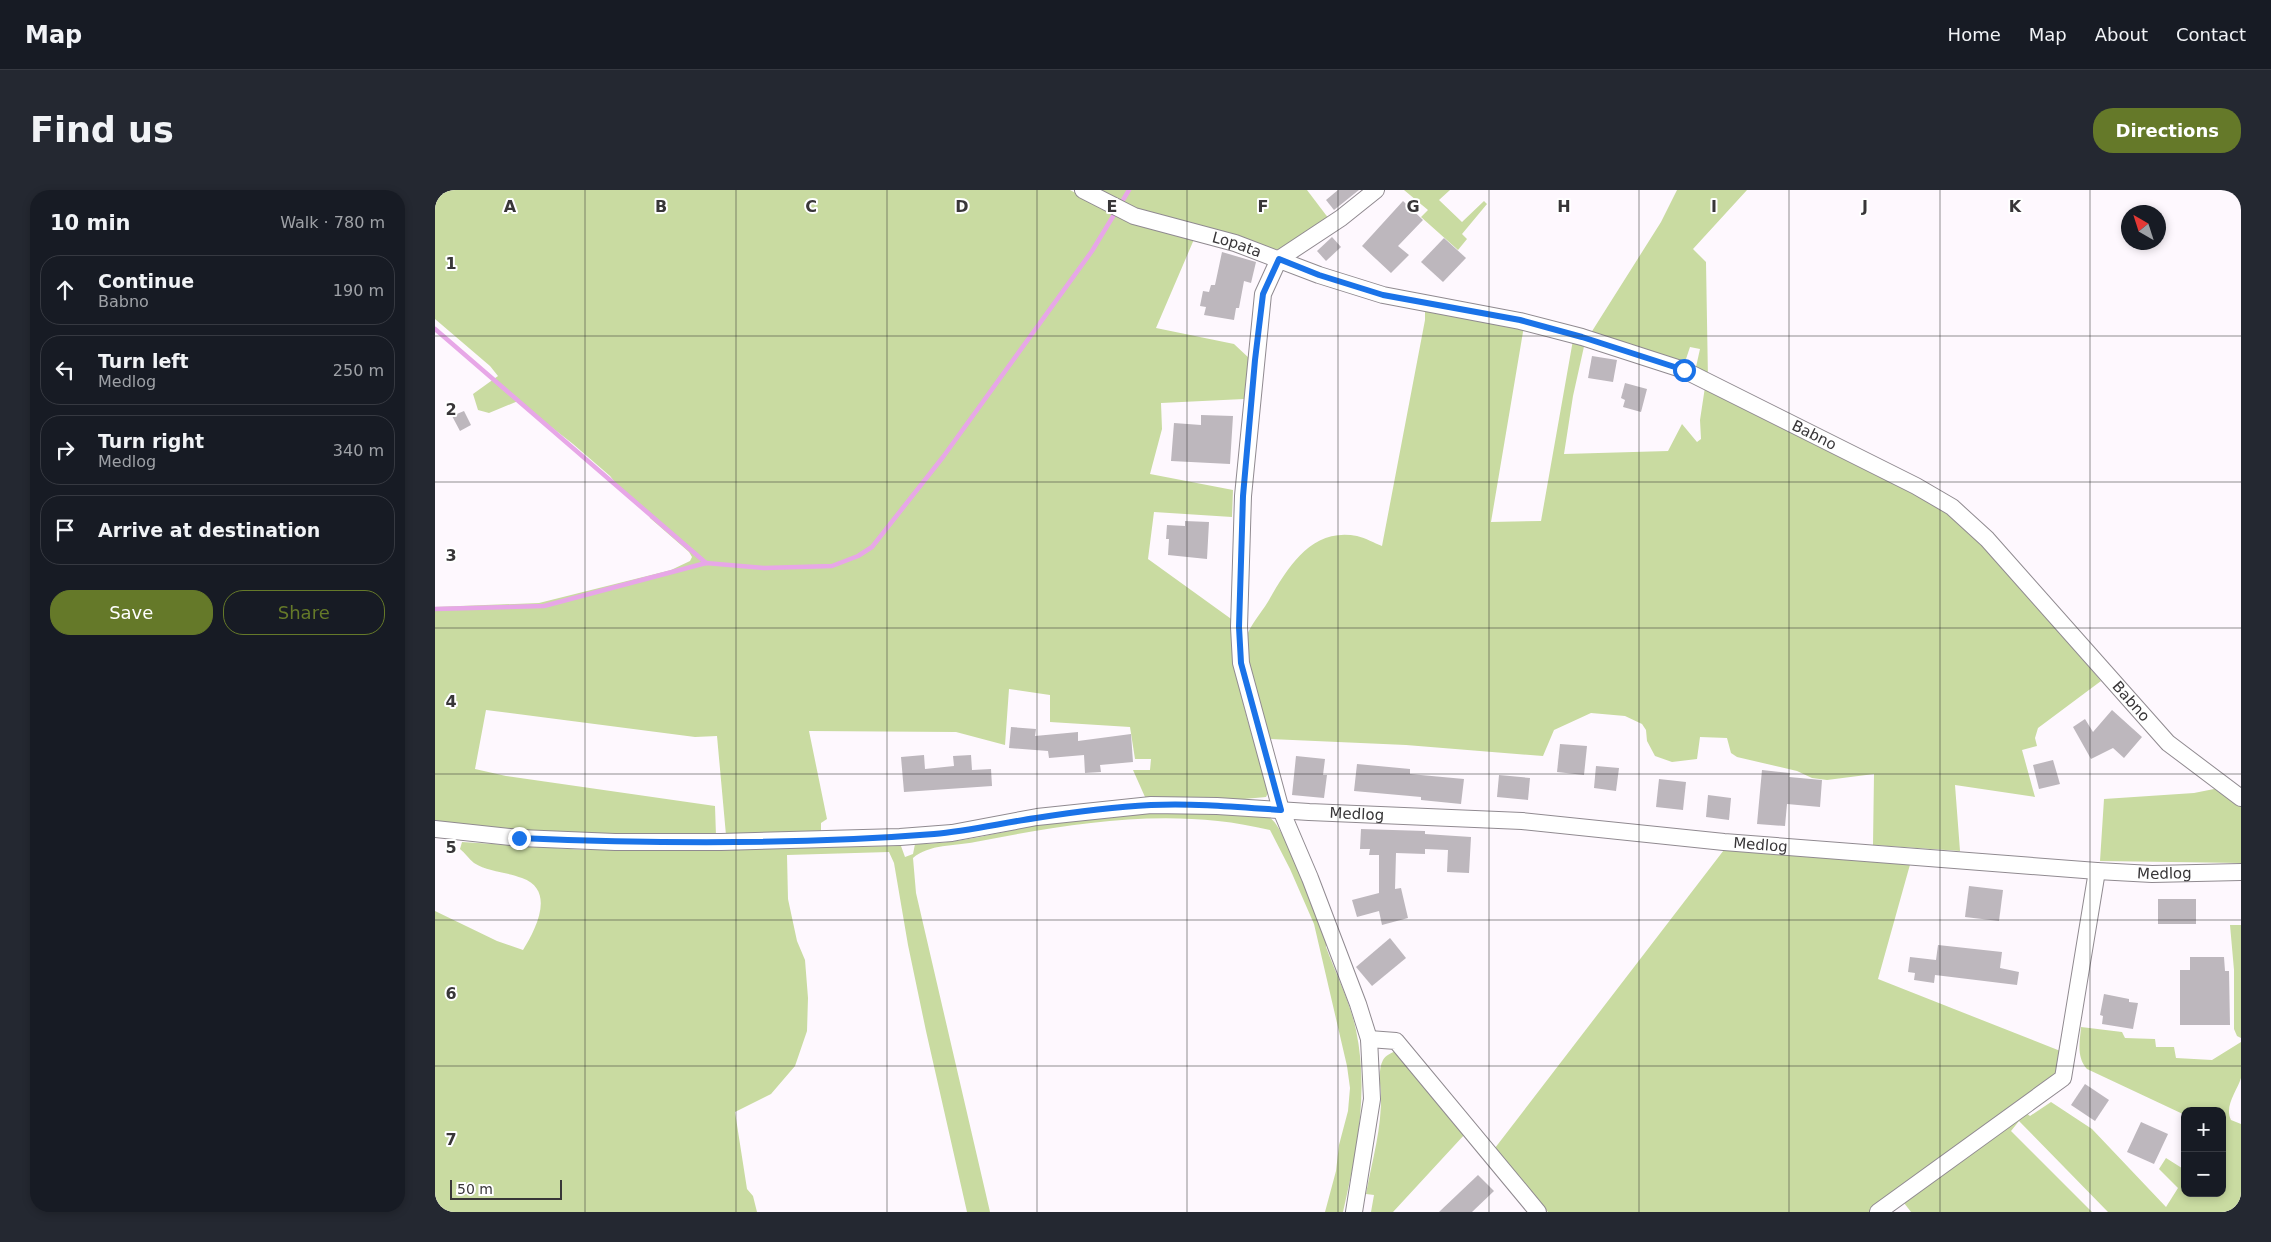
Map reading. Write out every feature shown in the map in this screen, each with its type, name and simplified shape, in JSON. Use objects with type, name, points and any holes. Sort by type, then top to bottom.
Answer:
[{"type":"street","name":"Lopata","points":[[1083,190],[1134,216],[1235,243],[1279,259],[1341,218],[1376,190]]},
{"type":"street","name":"Babno","points":[[1279,259],[1319,275],[1383,295],[1520,320],[1582,337],[1684,370],[1916,486],[1952,507],[1980,533],[2039,596],[2168,742],[2241,798]]},
{"type":"street","points":[[1279,259],[1263,294],[1255,360],[1243,496],[1239,627],[1241,663],[1281,810],[1321,905],[1369,1039],[1371,1099],[1354,1212]]},
{"type":"street","name":"Medlog","points":[[435,829],[529,838],[615,842],[721,842],[900,837],[952,833],[1037,817],[1151,805],[1217,806],[1522,821],[1724,842],[2097,871],[2152,874],[2241,872]]},
{"type":"street","points":[[1878,1212],[2063,1078],[2097,871]]},
{"type":"street","points":[[1369,1039],[1396,1041],[1538,1212]]},
{"type":"green space","points":[[435,190],[1070,190],[1087,199],[1195,237],[1156,328],[1234,344],[1250,359],[1244,399],[1161,403],[1162,429],[1150,474],[1233,490],[1232,517],[1154,512],[1148,559],[1234,621],[1236,675],[1248,722],[1270,789],[1266,797],[1233,800],[1145,797],[1133,770],[1150,770],[1151,759],[1135,759],[1130,727],[1050,722],[1050,695],[1009,689],[1005,745],[956,732],[809,731],[827,819],[821,823],[821,833],[726,835],[717,736],[695,737],[486,710],[475,769],[506,776],[715,806],[716,836],[566,836],[435,824],[435,607],[539,603],[671,570],[690,561],[692,557],[689,552],[650,518],[648,512],[627,497],[610,476],[518,401],[489,413],[478,410],[473,394],[498,376],[490,366],[435,319]]},
{"type":"green space","points":[[1092,190],[1307,190],[1329,219],[1281,249],[1268,249],[1160,219]]},
{"type":"green space","points":[[1404,190],[1450,190],[1439,200],[1462,222],[1484,201],[1487,204],[1462,234],[1467,239],[1458,250],[1421,217],[1428,210]]},
{"type":"green space","points":[[1677,190],[1747,190],[1693,249],[1706,262],[1708,380],[1696,367],[1700,349],[1690,347],[1684,365],[1589,336],[1661,222]]},
{"type":"green space","points":[[1425,308],[1524,326],[1491,522],[1541,521],[1573,340],[1585,342],[1573,396],[1564,454],[1668,451],[1682,424],[1697,442],[1701,439],[1700,420],[1705,387],[1948,508],[2036,605],[2101,681],[2038,728],[2035,738],[2037,746],[2022,750],[2035,797],[1955,785],[1960,851],[1873,845],[1874,774],[1827,780],[1812,778],[1797,771],[1737,757],[1731,753],[1727,738],[1700,737],[1697,759],[1672,762],[1655,756],[1647,741],[1646,730],[1642,724],[1625,716],[1591,713],[1554,730],[1543,756],[1406,745],[1269,739],[1248,675],[1246,649],[1248,632],[1293,563],[1314,544],[1327,538],[1341,535],[1357,536],[1382,546],[1425,320]]},
{"type":"green space","points":[[2219,788],[2241,803],[2241,863],[2100,861],[2104,799],[2194,793]]},
{"type":"green space","points":[[1239,812],[1262,815],[1270,818],[1276,825],[1284,837],[1301,874],[1350,1009],[1360,1053],[1361,1099],[1357,1144],[1343,1212],[1325,1212],[1336,1171],[1339,1145],[1348,1111],[1350,1088],[1347,1066],[1314,924],[1290,869],[1270,830],[1196,819],[1159,818],[1085,824],[943,846],[919,853],[913,858],[916,893],[990,1212],[967,1212],[908,945],[894,863],[889,852],[787,855],[788,899],[797,941],[805,960],[808,998],[807,1031],[795,1066],[771,1094],[735,1112],[747,1189],[753,1196],[757,1212],[435,1212],[435,911],[497,941],[523,950],[533,932],[540,911],[541,901],[538,891],[532,884],[522,878],[474,863],[460,849],[462,842],[586,850],[901,846],[905,857],[913,854],[915,844],[951,842],[1070,820],[1132,814]]},
{"type":"green space","points":[[1727,846],[1911,861],[1878,979],[2068,1054],[2063,1071],[1873,1212],[1548,1212],[1495,1148]]},
{"type":"green space","points":[[2230,925],[2241,925],[2241,1038],[2237,1036],[2234,1029],[2234,970]]},
{"type":"green space","points":[[2081,1027],[2122,1032],[2125,1038],[2155,1039],[2156,1047],[2174,1047],[2176,1058],[2212,1060],[2241,1042],[2241,1078],[2230,1104],[2229,1115],[2231,1120],[2241,1124],[2241,1212],[2108,1212],[2019,1121],[2011,1131],[2092,1212],[1911,1212],[1901,1199],[2022,1110],[2030,1116],[2051,1102],[2092,1129],[2166,1207],[2178,1188],[2159,1169],[2166,1158],[2181,1167],[2181,1197],[2226,1197],[2226,1107],[2181,1107],[2181,1113],[2087,1069],[2081,1059]]},
{"type":"green space","points":[[1396,1051],[1465,1134],[1393,1212],[1371,1212],[1374,1195],[1366,1194],[1380,1119],[1380,1068],[1383,1060],[1390,1053]]},
{"type":"building","points":[[1338,190],[1359,190],[1334,210],[1326,200]]},
{"type":"building","points":[[1403,201],[1423,220],[1398,246],[1409,255],[1391,273],[1362,246]]},
{"type":"building","points":[[1332,237],[1341,247],[1326,261],[1317,251]]},
{"type":"building","points":[[1444,238],[1466,258],[1443,282],[1421,262]]},
{"type":"building","points":[[1222,252],[1256,262],[1251,283],[1244,281],[1239,308],[1236,308],[1234,320],[1204,315],[1206,307],[1200,306],[1203,291],[1209,292],[1211,285],[1215,285]]},
{"type":"building","points":[[1592,356],[1617,360],[1613,382],[1588,378]]},
{"type":"building","points":[[1625,383],[1647,389],[1641,412],[1623,407],[1625,400],[1621,398]]},
{"type":"building","points":[[464,411],[471,425],[460,431],[452,416]]},
{"type":"building","points":[[1201,415],[1233,416],[1230,464],[1171,461],[1174,423],[1201,425]]},
{"type":"building","points":[[1185,521],[1209,522],[1207,559],[1168,555],[1169,539],[1166,539],[1167,525],[1185,526]]},
{"type":"building","points":[[2112,710],[2142,737],[2124,758],[2113,748],[2091,759],[2073,727],[2085,719],[2093,732]]},
{"type":"building","points":[[1011,727],[1036,729],[1035,736],[1078,732],[1078,741],[1131,734],[1133,762],[1100,765],[1101,772],[1085,773],[1084,755],[1049,758],[1048,751],[1009,748]]},
{"type":"building","points":[[1560,744],[1587,746],[1584,775],[1557,772]]},
{"type":"building","points":[[924,755],[925,769],[954,766],[953,756],[971,755],[972,770],[991,769],[992,786],[904,792],[901,757]]},
{"type":"building","points":[[1296,756],[1325,759],[1323,775],[1327,775],[1324,798],[1292,795]]},
{"type":"building","points":[[2053,760],[2060,784],[2039,789],[2033,765]]},
{"type":"building","points":[[1357,764],[1410,769],[1410,774],[1464,779],[1461,804],[1421,800],[1421,797],[1354,791]]},
{"type":"building","points":[[1596,766],[1619,768],[1616,791],[1594,788]]},
{"type":"building","points":[[1762,770],[1790,773],[1789,777],[1822,780],[1820,807],[1787,804],[1785,826],[1757,824]]},
{"type":"building","points":[[1499,775],[1530,778],[1528,800],[1497,797]]},
{"type":"building","points":[[1659,779],[1686,782],[1683,810],[1656,807]]},
{"type":"building","points":[[1708,795],[1731,798],[1729,820],[1706,817]]},
{"type":"building","points":[[1361,829],[1425,831],[1425,834],[1471,837],[1469,873],[1447,872],[1448,850],[1425,849],[1425,854],[1396,853],[1395,889],[1401,888],[1408,918],[1382,925],[1379,911],[1357,917],[1352,900],[1379,893],[1379,855],[1369,855],[1370,849],[1360,849]]},
{"type":"building","points":[[1969,886],[2003,890],[1999,921],[1965,917]]},
{"type":"building","points":[[2158,899],[2196,899],[2196,924],[2158,924]]},
{"type":"building","points":[[1390,938],[1406,958],[1372,986],[1356,967]]},
{"type":"building","points":[[1938,945],[2002,952],[2000,968],[2019,972],[2017,985],[1935,975],[1934,983],[1914,980],[1915,973],[1908,972],[1910,957],[1936,960]]},
{"type":"building","points":[[2190,957],[2224,957],[2225,971],[2229,971],[2230,1025],[2180,1025],[2180,970],[2190,970]]},
{"type":"building","points":[[2104,994],[2129,999],[2129,1002],[2138,1003],[2133,1029],[2102,1024],[2103,1016],[2100,1015]]},
{"type":"building","points":[[2085,1084],[2109,1100],[2095,1121],[2071,1105]]},
{"type":"building","points":[[2141,1122],[2168,1134],[2154,1164],[2127,1152]]},
{"type":"building","points":[[1478,1175],[1494,1191],[1472,1212],[1439,1212]]},
{"type":"waterway","points":[[435,609],[544,606],[706,563],[764,568],[832,566],[858,556],[872,547],[943,457],[1092,251],[1129,190]]},
{"type":"waterway","points":[[435,329],[706,563]]},
{"type":"route","points":[[519,838],[615,842],[721,842],[900,837],[952,833],[1037,817],[1151,805],[1217,806],[1281,810],[1241,663],[1239,627],[1243,496],[1255,360],[1263,294],[1279,259],[1319,275],[1383,295],[1520,320],[1582,337],[1684,370]]}]
